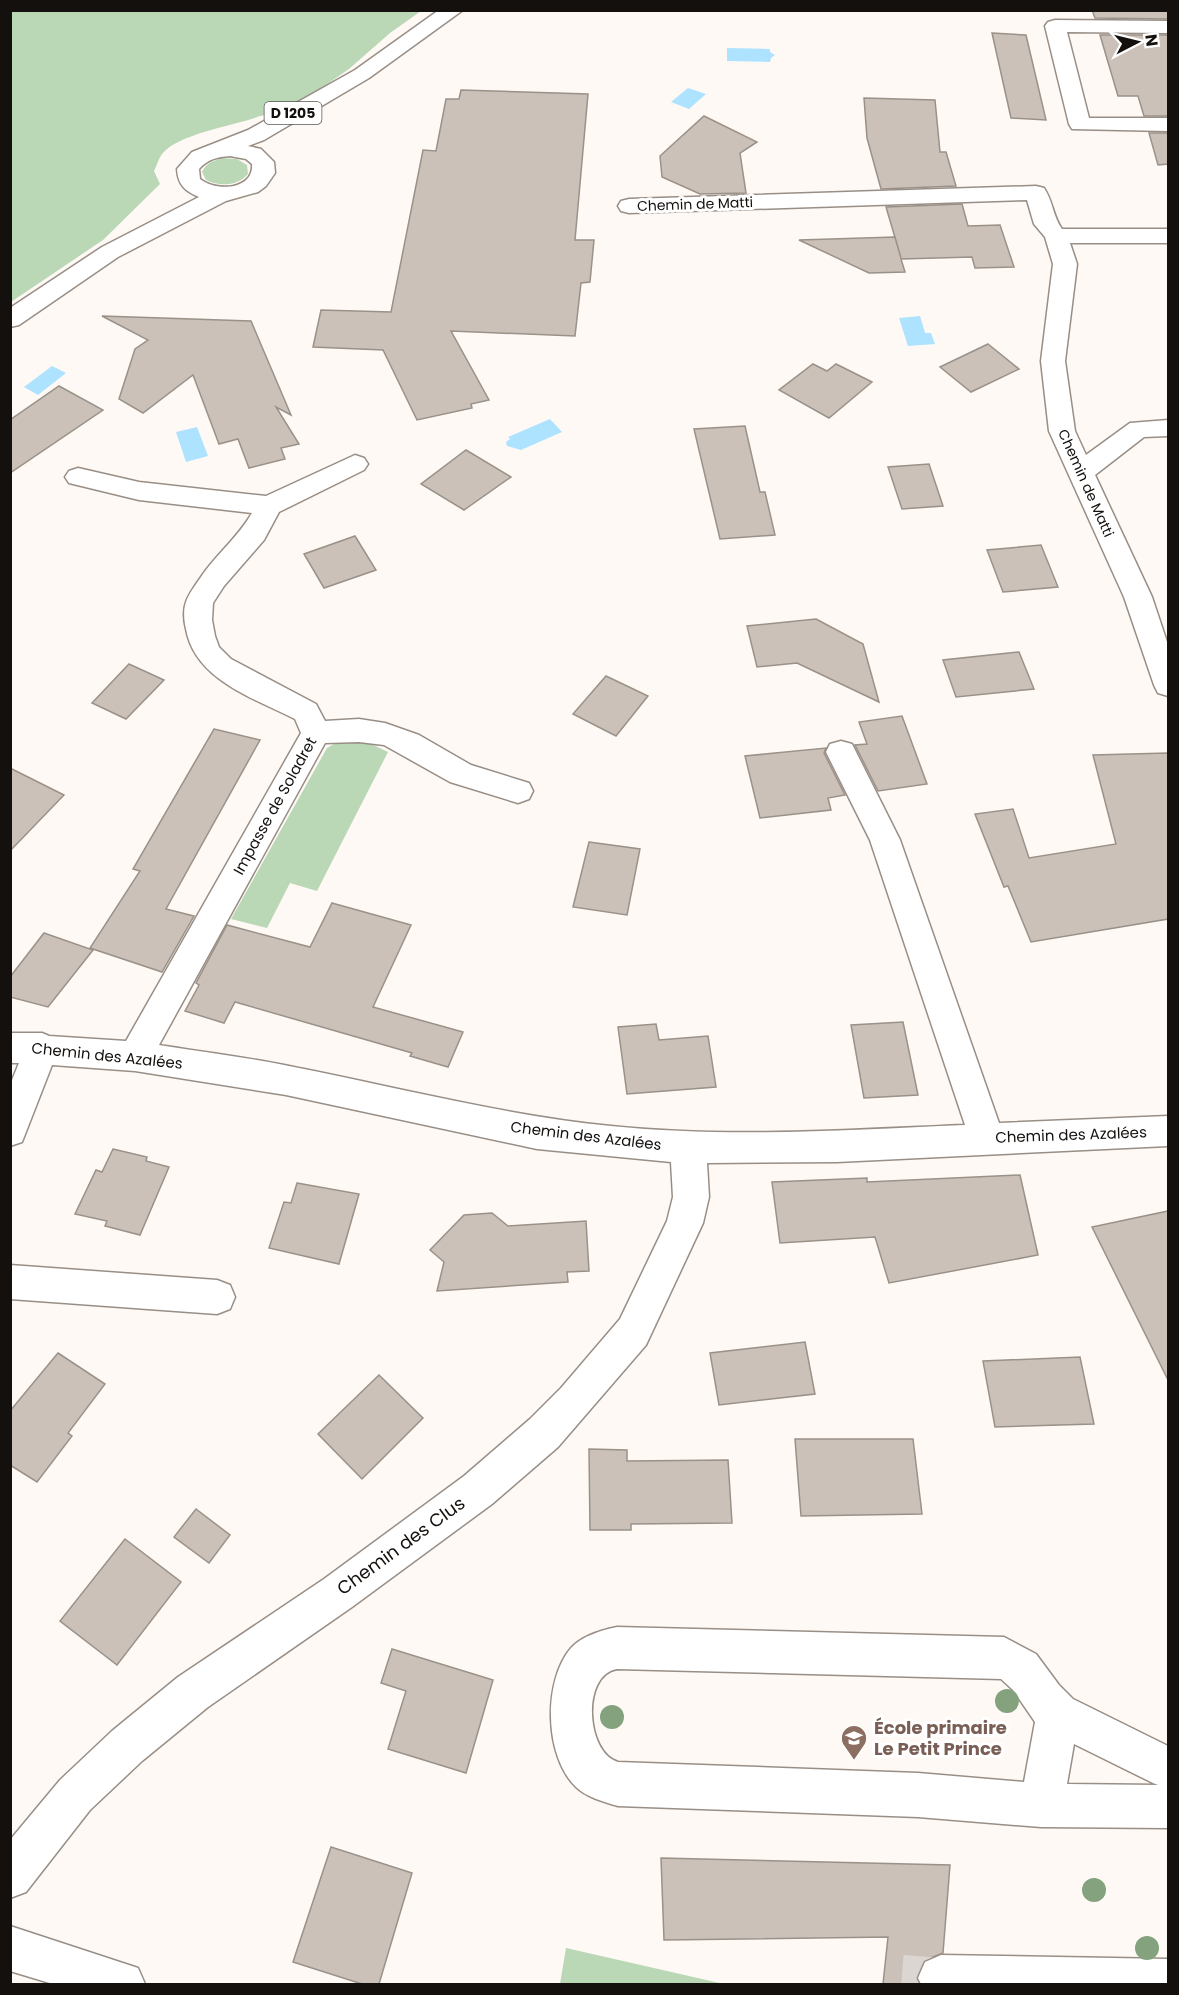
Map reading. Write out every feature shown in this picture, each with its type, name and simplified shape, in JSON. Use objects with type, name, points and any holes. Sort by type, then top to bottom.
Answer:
[{"type":"street","name":"D 1205","points":[[223,149],[256,135],[362,74],[453,10]]},
{"type":"street","points":[[1168,27],[1054,26],[1080,124],[1168,125]]},
{"type":"street","points":[[10,320],[110,252],[222,194],[241,191],[251,186],[262,177],[277,152],[331,105],[362,74]]},
{"type":"street","points":[[110,252],[175,190],[190,165],[197,158],[223,149],[248,152],[257,156],[277,152]]},
{"type":"street","points":[[175,190],[192,185],[202,190],[222,194]]},
{"type":"street","name":"Chemin de Matti","points":[[629,206],[1036,193],[1046,224],[1056,236],[1065,264],[1053,361],[1062,431],[1137,597],[1168,686]]},
{"type":"street","points":[[1056,236],[1122,238],[1168,236]]},
{"type":"street","points":[[1081,472],[1139,429],[1168,428]]},
{"type":"street","points":[[78,477],[139,491],[269,506],[355,464]]},
{"type":"street","name":"Impasse de Soladret","points":[[135,1056],[316,733],[306,712],[221,667],[207,652],[201,636],[198,620],[199,603],[214,579],[254,533],[269,506]]},
{"type":"street","points":[[316,733],[354,730],[386,734],[416,746],[444,765],[478,781],[518,790]]},
{"type":"street","points":[[841,752],[885,840],[987,1138]]},
{"type":"street","points":[[10,1131],[26,1048]]},
{"type":"street","name":"Chemin des Azalées","points":[[26,1048],[135,1056],[286,1080],[537,1132],[612,1142],[688,1148],[837,1146],[1168,1131]]},
{"type":"street","name":"Chemin des Clus","points":[[10,1876],[75,1795],[127,1746],[193,1692],[338,1593],[478,1490],[544,1433],[574,1401],[633,1332],[685,1223],[691,1197],[688,1148]]},
{"type":"street","points":[[10,1282],[217,1297]]},
{"type":"street","points":[[1168,1768],[1058,1714],[1046,1702],[1026,1671],[1004,1658],[617,1647],[593,1656],[583,1666],[574,1690],[572,1718],[574,1736],[582,1760],[597,1778],[618,1784],[918,1795],[1041,1805],[1168,1807]]},
{"type":"street","points":[[1041,1805],[1058,1714]]},
{"type":"street","points":[[10,1948],[122,1984]]},
{"type":"street","points":[[941,1978],[1168,1982]]},
{"type":"green space","points":[[11,11],[421,11],[390,33],[349,69],[279,117],[273,114],[260,116],[194,135],[170,147],[161,156],[154,171],[160,184],[103,240],[11,302]]},
{"type":"green space","points":[[222,158],[237,159],[247,165],[248,174],[239,181],[228,184],[217,184],[206,180],[202,172],[206,166]]},
{"type":"green space","points":[[341,740],[363,740],[388,752],[317,891],[290,883],[267,928],[231,919],[327,748]]},
{"type":"green space","points":[[566,1948],[724,1984],[560,1984]]},
{"type":"water","points":[[727,48],[770,49],[770,52],[775,55],[770,62],[727,61]]},
{"type":"water","points":[[688,88],[706,94],[689,109],[671,102]]},
{"type":"water","points":[[920,316],[925,333],[931,333],[935,344],[908,346],[899,318]]},
{"type":"water","points":[[52,366],[66,373],[38,395],[24,387]]},
{"type":"water","points":[[550,419],[562,432],[521,450],[507,446],[506,442],[510,439],[508,437]]},
{"type":"water","points":[[197,427],[208,456],[186,462],[176,432]]},
{"type":"building","points":[[1092,10],[1168,10],[1168,19],[1095,18]]},
{"type":"building","points":[[992,33],[1026,35],[1046,120],[1011,118]]},
{"type":"building","points":[[1100,35],[1168,35],[1168,116],[1144,116],[1138,96],[1118,96]]},
{"type":"building","points":[[461,90],[588,94],[575,240],[594,240],[590,282],[581,283],[575,336],[451,331],[489,400],[471,404],[472,408],[417,420],[383,350],[313,347],[321,310],[391,312],[423,150],[436,151],[446,99],[459,99]]},
{"type":"building","points":[[864,98],[935,100],[940,152],[946,152],[956,186],[881,189],[867,138]]},
{"type":"building","points":[[704,116],[757,142],[740,153],[746,193],[700,194],[662,177],[660,156]]},
{"type":"building","points":[[1149,133],[1168,133],[1168,164],[1158,165]]},
{"type":"building","points":[[962,204],[968,226],[1000,225],[1014,267],[975,268],[972,257],[901,259],[905,272],[869,273],[799,240],[895,237],[886,207]]},
{"type":"building","points":[[102,316],[251,321],[291,415],[276,407],[299,444],[281,448],[285,459],[249,468],[238,439],[219,444],[193,375],[143,413],[119,399],[135,349],[148,340]]},
{"type":"building","points":[[988,344],[1019,369],[971,392],[940,367]]},
{"type":"building","points":[[813,364],[827,371],[836,364],[872,382],[829,418],[779,390]]},
{"type":"building","points":[[59,386],[103,410],[10,473],[10,420]]},
{"type":"building","points":[[745,426],[760,492],[765,492],[775,535],[720,539],[694,429]]},
{"type":"building","points":[[466,450],[511,477],[464,510],[421,484]]},
{"type":"building","points":[[929,464],[943,506],[902,509],[888,467]]},
{"type":"building","points":[[355,536],[376,570],[324,588],[304,554]]},
{"type":"building","points":[[1041,545],[1058,587],[1003,592],[987,550]]},
{"type":"building","points":[[816,619],[863,644],[879,702],[797,663],[757,667],[747,626]]},
{"type":"building","points":[[1019,652],[1034,689],[956,697],[943,660]]},
{"type":"building","points":[[129,664],[164,680],[126,719],[92,703]]},
{"type":"building","points":[[606,676],[648,696],[616,736],[573,714]]},
{"type":"building","points":[[902,716],[927,784],[878,791],[855,745],[867,744],[859,722]]},
{"type":"building","points":[[214,729],[260,740],[166,909],[194,916],[162,972],[90,948],[140,871],[133,869]]},
{"type":"building","points":[[826,748],[824,753],[845,795],[828,798],[831,810],[760,818],[745,756]]},
{"type":"building","points":[[1168,753],[1168,919],[1031,942],[1008,886],[1004,887],[975,814],[1013,809],[1029,858],[1116,844],[1093,755]]},
{"type":"building","points":[[10,768],[64,795],[10,851]]},
{"type":"building","points":[[589,842],[640,849],[627,915],[573,907]]},
{"type":"building","points":[[332,903],[411,925],[373,1007],[463,1032],[448,1067],[410,1056],[412,1053],[235,1002],[224,1023],[185,1011],[199,985],[196,983],[227,925],[310,947]]},
{"type":"building","points":[[44,933],[93,950],[48,1007],[10,997],[10,977]]},
{"type":"building","points":[[903,1022],[918,1095],[864,1098],[851,1025]]},
{"type":"building","points":[[656,1024],[659,1040],[708,1036],[716,1087],[627,1094],[618,1027]]},
{"type":"building","points":[[113,1149],[147,1157],[146,1161],[169,1167],[140,1235],[105,1226],[107,1221],[75,1214],[96,1170],[102,1172]]},
{"type":"building","points":[[1020,1175],[1038,1255],[889,1283],[875,1237],[780,1243],[772,1182],[867,1178],[867,1182]]},
{"type":"building","points":[[297,1183],[359,1194],[339,1264],[269,1248],[284,1202],[291,1203]]},
{"type":"building","points":[[1168,1211],[1168,1380],[1092,1227]]},
{"type":"building","points":[[492,1213],[508,1226],[586,1221],[589,1271],[567,1272],[568,1282],[437,1291],[444,1262],[430,1250],[464,1215]]},
{"type":"building","points":[[805,1342],[815,1394],[719,1405],[710,1353]]},
{"type":"building","points":[[58,1353],[105,1384],[68,1433],[72,1436],[37,1482],[10,1465],[10,1411]]},
{"type":"building","points":[[1080,1357],[1094,1424],[995,1427],[983,1361]]},
{"type":"building","points":[[379,1375],[423,1418],[362,1479],[318,1434]]},
{"type":"building","points":[[795,1439],[913,1439],[922,1514],[801,1516]]},
{"type":"building","points":[[589,1449],[627,1450],[627,1461],[728,1460],[732,1523],[631,1524],[631,1530],[590,1530]]},
{"type":"building","points":[[196,1509],[230,1535],[209,1563],[174,1537]]},
{"type":"building","points":[[125,1539],[181,1582],[117,1665],[60,1621]]},
{"type":"building","points":[[392,1649],[493,1680],[466,1773],[388,1749],[406,1691],[381,1683]]},
{"type":"building","points":[[331,1847],[412,1873],[379,1984],[362,1984],[293,1962]]},
{"type":"building","points":[[661,1858],[950,1865],[943,1953],[923,1961],[916,1977],[919,1984],[883,1984],[888,1937],[664,1940]]},
{"type":"tunnel","points":[[902,1975],[941,1978]]},
{"type":"place","name":"École primaire Le Petit Prince","points":[[854,1761]]}]
